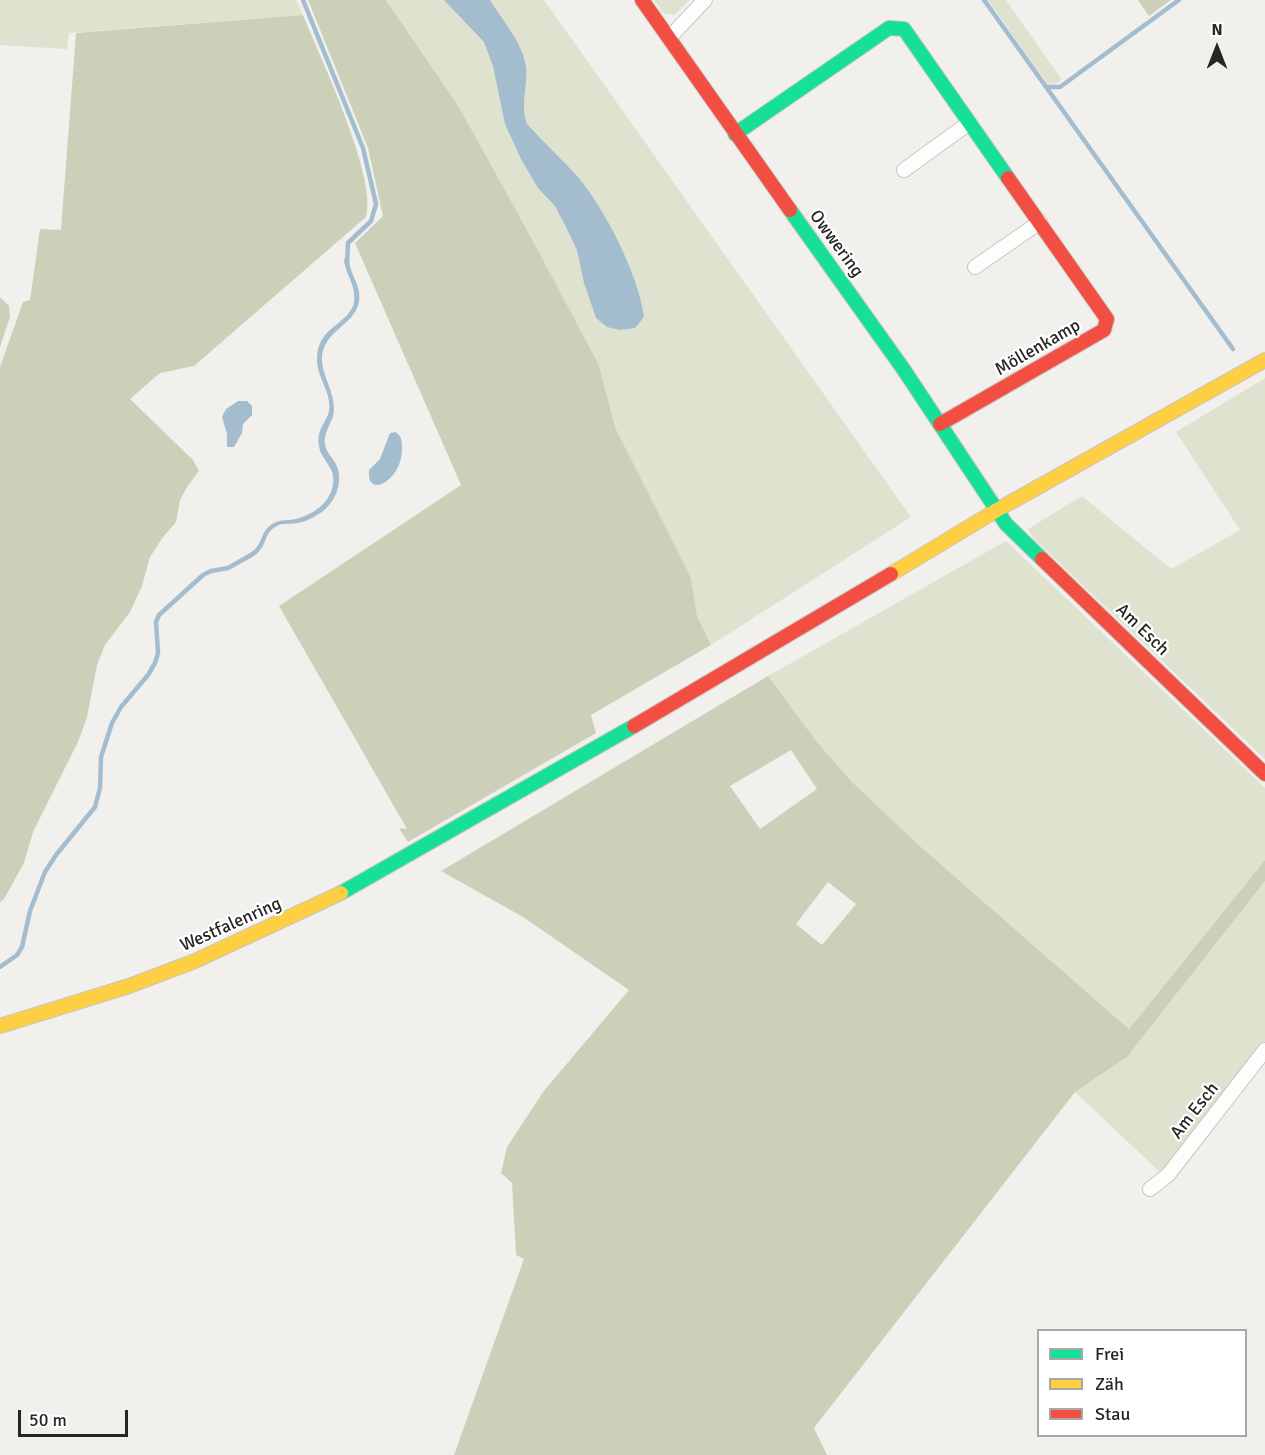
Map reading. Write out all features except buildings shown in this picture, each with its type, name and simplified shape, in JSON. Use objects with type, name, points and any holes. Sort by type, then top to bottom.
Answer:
[{"type":"street","name":"Owwering","points":[[642,0],[897,360],[997,510]]},
{"type":"street","points":[[669,38],[705,0]]},
{"type":"street","name":"Möllenkamp","points":[[735,134],[889,28],[904,29],[1107,319],[1104,330],[940,424]]},
{"type":"street","points":[[904,170],[969,123]]},
{"type":"street","points":[[975,267],[1040,222]]},
{"type":"street","name":"Westfalenring","points":[[0,1026],[129,986],[195,961],[253,936],[375,875],[731,670],[997,510],[1265,360]]},
{"type":"street","name":"Am Esch","points":[[997,510],[1005,524],[1265,774]]},
{"type":"street","name":"Am Esch","points":[[1150,1189],[1168,1175],[1265,1050]]},
{"type":"green space","points":[[0,0],[296,0],[303,15],[69,33],[67,49],[0,45]]},
{"type":"green space","points":[[308,0],[386,0],[459,107],[599,365],[615,427],[691,578],[697,616],[711,645],[591,715],[596,733],[408,842],[399,828],[407,829],[279,606],[461,485],[355,243],[383,216],[368,148]]},
{"type":"green space","points":[[386,0],[544,0],[911,517],[711,645],[697,616],[691,578],[615,427],[599,365],[459,107]]},
{"type":"green space","points":[[654,0],[689,0],[675,15],[664,14]]},
{"type":"green space","points":[[988,0],[1006,0],[1062,80],[1047,84]]},
{"type":"green space","points":[[1138,0],[1171,0],[1149,16]]},
{"type":"green space","points":[[303,15],[334,87],[356,147],[364,175],[367,199],[366,217],[194,366],[160,373],[130,399],[193,460],[199,471],[180,500],[176,522],[150,557],[142,586],[130,612],[105,645],[97,665],[87,717],[78,742],[33,832],[24,863],[4,899],[0,902],[0,367],[23,302],[30,300],[40,229],[61,230],[76,33]]},
{"type":"green space","points":[[0,297],[9,306],[10,317],[0,347]]},
{"type":"green space","points":[[1265,378],[1265,759],[1033,538],[1028,529],[1082,496],[1171,569],[1240,530],[1176,432]]},
{"type":"green space","points":[[1006,541],[1265,788],[1265,860],[1129,1029],[921,847],[853,783],[817,742],[768,676]]},
{"type":"green space","points":[[768,676],[817,742],[853,783],[921,847],[1129,1029],[1265,860],[1265,881],[1127,1057],[1075,1092],[814,1428],[827,1455],[454,1455],[524,1259],[516,1255],[512,1183],[501,1173],[507,1147],[543,1092],[629,990],[523,917],[441,871]],"holes":[[[791,750],[817,789],[760,829],[730,786]],[[828,882],[856,904],[822,945],[796,924]]]},
{"type":"green space","points":[[1265,881],[1265,1041],[1162,1174],[1075,1092],[1127,1057]]},
{"type":"water","points":[[444,0],[490,0],[521,49],[526,67],[524,109],[527,124],[578,177],[609,225],[628,263],[641,301],[644,317],[635,328],[620,330],[607,327],[596,318],[584,283],[577,250],[555,206],[538,188],[521,159],[505,124],[493,66],[484,42]]},
{"type":"water","points":[[344,259],[349,259],[359,290],[359,302],[351,317],[328,340],[322,357],[323,370],[332,395],[334,409],[325,444],[336,464],[339,484],[335,496],[322,512],[304,522],[275,527],[268,534],[259,551],[247,560],[245,556],[256,547],[265,530],[277,522],[293,520],[315,511],[324,503],[332,488],[332,471],[322,454],[318,440],[328,416],[329,404],[317,358],[322,339],[346,316],[354,303],[354,291]]},
{"type":"water","points":[[238,401],[247,401],[252,406],[252,415],[243,424],[242,433],[234,447],[227,447],[227,434],[222,417],[226,409]]},
{"type":"water","points":[[396,432],[401,438],[402,446],[396,470],[384,483],[373,484],[369,470],[380,459],[390,433]]},
{"type":"waterway","points":[[303,0],[363,148],[376,204],[371,221],[348,243],[347,264]]},
{"type":"waterway","points":[[984,0],[1233,349]]},
{"type":"waterway","points":[[1047,87],[1060,87],[1179,0]]},
{"type":"waterway","points":[[0,967],[17,955],[22,947],[30,911],[45,872],[95,807],[100,788],[101,757],[112,723],[121,707],[155,663],[158,653],[156,622],[159,615],[203,575],[228,568],[251,555]]},
{"type":"traffic: fast","points":[[735,134],[889,28],[904,29],[1008,178]]},
{"type":"traffic: fast","points":[[790,210],[904,370],[1006,524],[1042,559]]},
{"type":"traffic: fast","points":[[341,893],[634,726]]},
{"type":"traffic: slow","points":[[891,574],[997,510],[1265,360]]},
{"type":"traffic: slow","points":[[0,1026],[129,986],[195,961],[341,893]]},
{"type":"traffic: jam","points":[[642,0],[790,210]]},
{"type":"traffic: jam","points":[[940,424],[1104,330],[1107,319],[1008,178]]},
{"type":"traffic: jam","points":[[1042,559],[1265,774]]},
{"type":"traffic: jam","points":[[634,726],[891,574]]}]
